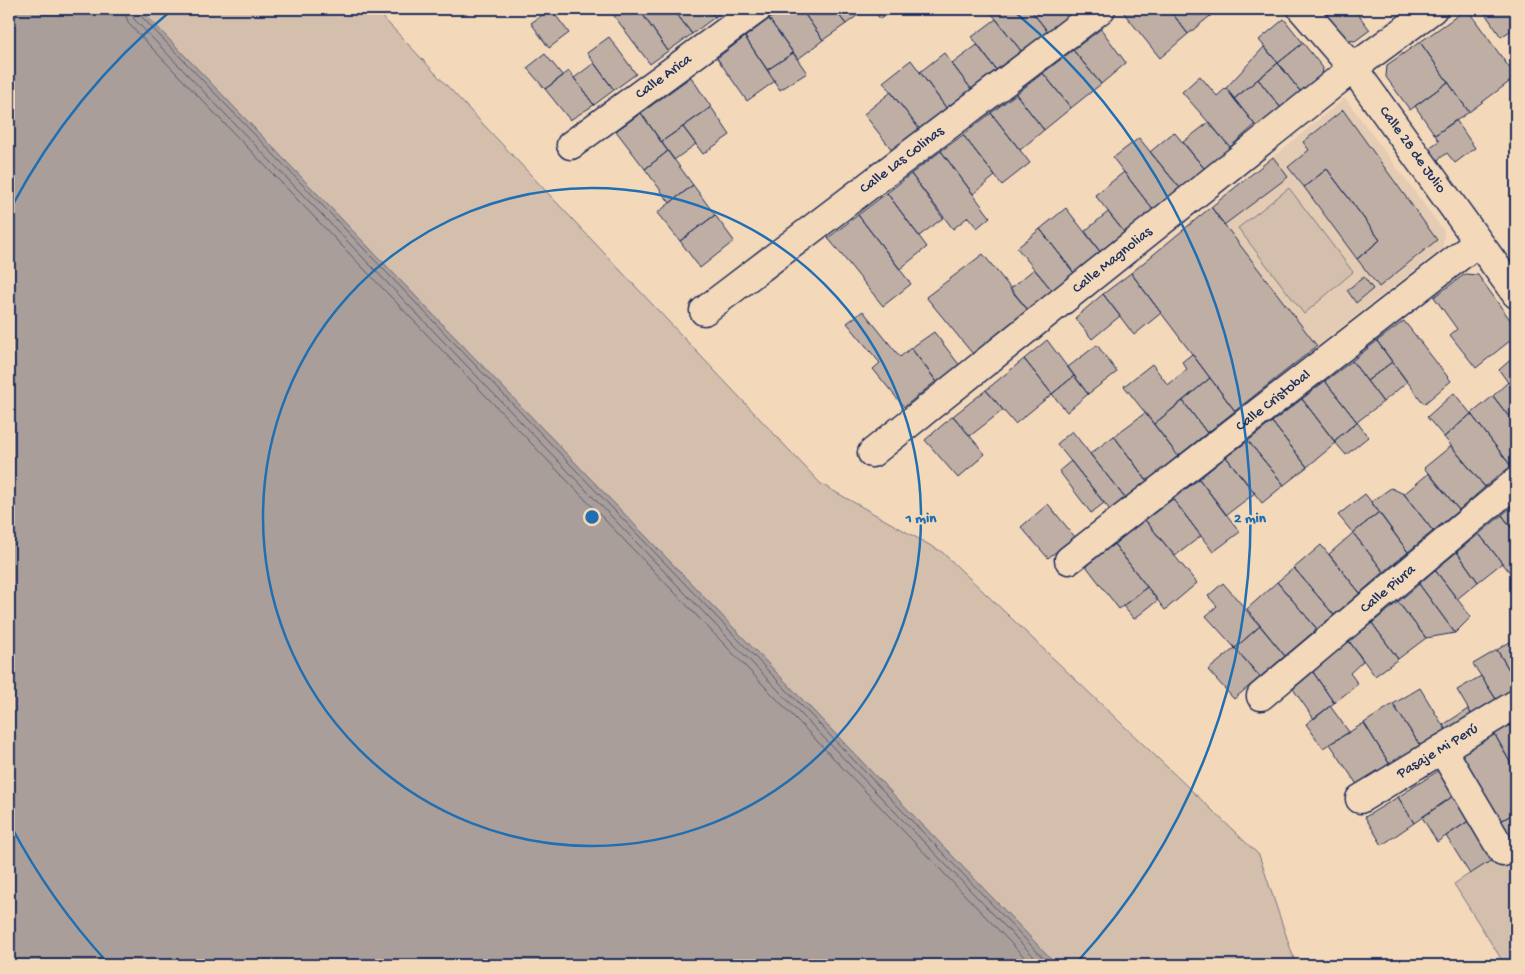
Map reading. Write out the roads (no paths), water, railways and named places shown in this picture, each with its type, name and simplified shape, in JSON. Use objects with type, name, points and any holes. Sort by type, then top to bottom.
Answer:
[{"type":"street","name":"Calle Arica","points":[[571,145],[757,9]]},
{"type":"street","name":"Calle Las Colinas","points":[[704,311],[1101,9]]},
{"type":"street","name":"Calle 28 de Julio","points":[[1302,9],[1353,68],[1516,294]]},
{"type":"street","name":"Calle Magnolias","points":[[872,453],[1353,68],[1433,9]]},
{"type":"street","name":"Calle Cristobal","points":[[1069,560],[1478,242]]},
{"type":"street","name":"Calle Piura","points":[[1261,696],[1516,482]]},
{"type":"street","name":"Pasaje Mi Perú","points":[[1360,799],[1516,704]]},
{"type":"street","points":[[1442,749],[1502,852]]},
{"type":"water","points":[[9,9],[140,9],[1057,965],[9,965]]}]
